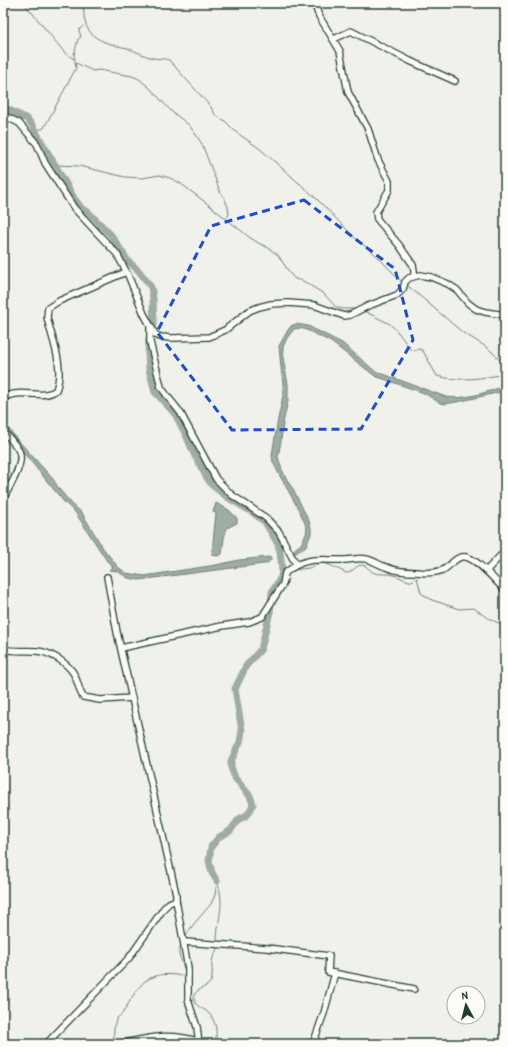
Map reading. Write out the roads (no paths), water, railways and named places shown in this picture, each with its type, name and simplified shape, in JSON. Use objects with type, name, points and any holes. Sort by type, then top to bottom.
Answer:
[{"type":"street","points":[[314,3],[319,16],[334,39],[342,55],[348,92],[368,129],[378,160],[389,181],[389,190],[376,212],[377,219],[400,245],[413,265],[414,276]]},
{"type":"street","points":[[334,39],[351,31],[405,59],[455,81]]},
{"type":"street","points":[[3,115],[19,123],[37,144],[45,162],[74,208],[117,254],[150,325],[155,334],[160,337],[209,337],[225,330],[249,311],[271,304],[282,303],[314,306],[344,316],[350,315],[368,306],[397,295],[403,289],[406,280],[414,276],[425,275],[437,279],[457,290],[468,303],[476,309],[505,315]]},
{"type":"street","points":[[3,398],[14,393],[47,395],[56,390],[59,382],[59,371],[47,316],[48,308],[59,300],[126,272]]},
{"type":"street","points":[[150,325],[150,342],[162,387],[180,412],[216,479],[232,495],[246,503],[266,518],[279,532],[294,562],[298,564]]},
{"type":"street","points":[[3,431],[16,446],[20,455],[19,467],[3,499]]},
{"type":"street","points":[[486,571],[505,551]]},
{"type":"street","points":[[121,648],[222,626],[249,622],[262,617],[283,584],[285,573],[298,564],[319,559],[345,560],[363,558],[391,569],[429,572],[443,569],[455,560],[464,556],[486,571],[505,590]]},
{"type":"street","points":[[106,577],[176,894],[188,968],[188,1000],[197,1027],[199,1042],[184,1037],[166,1036],[119,1044]]},
{"type":"street","points":[[3,649],[10,651],[38,651],[52,656],[63,663],[73,673],[83,697],[100,700],[132,698]]},
{"type":"street","points":[[46,1044],[129,958],[164,908],[169,903],[176,900]]},
{"type":"street","points":[[184,942],[222,946],[267,948],[329,956],[328,972],[414,989]]},
{"type":"street","points":[[313,1044],[324,1013],[335,973]]},
{"type":"waterway","points":[[24,3],[65,53],[74,59]]},
{"type":"waterway","points":[[84,3],[86,24],[89,31],[94,36],[100,40],[150,57],[169,60],[211,107],[216,116],[224,120],[237,133],[259,148],[315,197],[356,239],[375,254],[402,282]]},
{"type":"waterway","points":[[35,131],[44,128],[76,68],[74,55],[78,39],[81,37],[79,30],[83,26]]},
{"type":"waterway","points":[[76,63],[93,71],[99,70],[132,76],[139,79],[150,88],[171,111],[189,125],[202,144],[221,194],[223,195],[228,207],[229,215],[227,217]]},
{"type":"waterway","points":[[3,107],[27,119],[32,125],[74,198],[82,209],[88,212],[111,235],[128,261],[139,271],[151,287],[154,324],[149,338],[148,353],[149,369],[155,392],[175,414],[194,454],[212,485],[227,497],[252,512],[265,522],[278,544],[280,551],[282,570],[281,577],[272,592],[270,612],[261,649],[246,666],[235,689],[242,731],[240,742],[231,761],[231,767],[235,778],[250,796],[253,804],[247,815],[239,819],[230,831],[219,837],[211,847],[209,861],[212,873],[217,881]]},
{"type":"waterway","points":[[55,165],[79,166],[125,177],[143,178],[159,175],[170,178],[180,183],[249,237],[278,255],[295,279],[303,281],[324,294],[336,307],[342,309],[355,309]]},
{"type":"waterway","points":[[407,285],[462,332],[488,348],[505,365]]},
{"type":"waterway","points":[[364,311],[390,324],[412,351],[420,349],[423,351],[437,376],[462,379],[505,374]]},
{"type":"waterway","points":[[294,570],[309,568],[322,563],[348,573],[362,565],[377,574],[392,574],[410,581],[417,578],[421,593],[432,600],[459,609],[474,608],[486,617],[505,626]]},
{"type":"waterway","points":[[281,564],[285,569]]},
{"type":"waterway","points":[[185,937],[211,904],[215,895],[217,881]]},
{"type":"waterway","points":[[217,882],[220,890],[221,904],[217,941]]},
{"type":"waterway","points":[[114,1043],[114,1027],[117,1018],[122,1014],[144,982],[149,978],[159,975],[170,974],[184,976],[186,974],[179,954],[181,945]]},
{"type":"waterway","points":[[215,1044],[216,1030],[214,1021],[209,1013],[197,1005],[194,996],[197,992],[210,983],[212,961],[217,947]]}]
